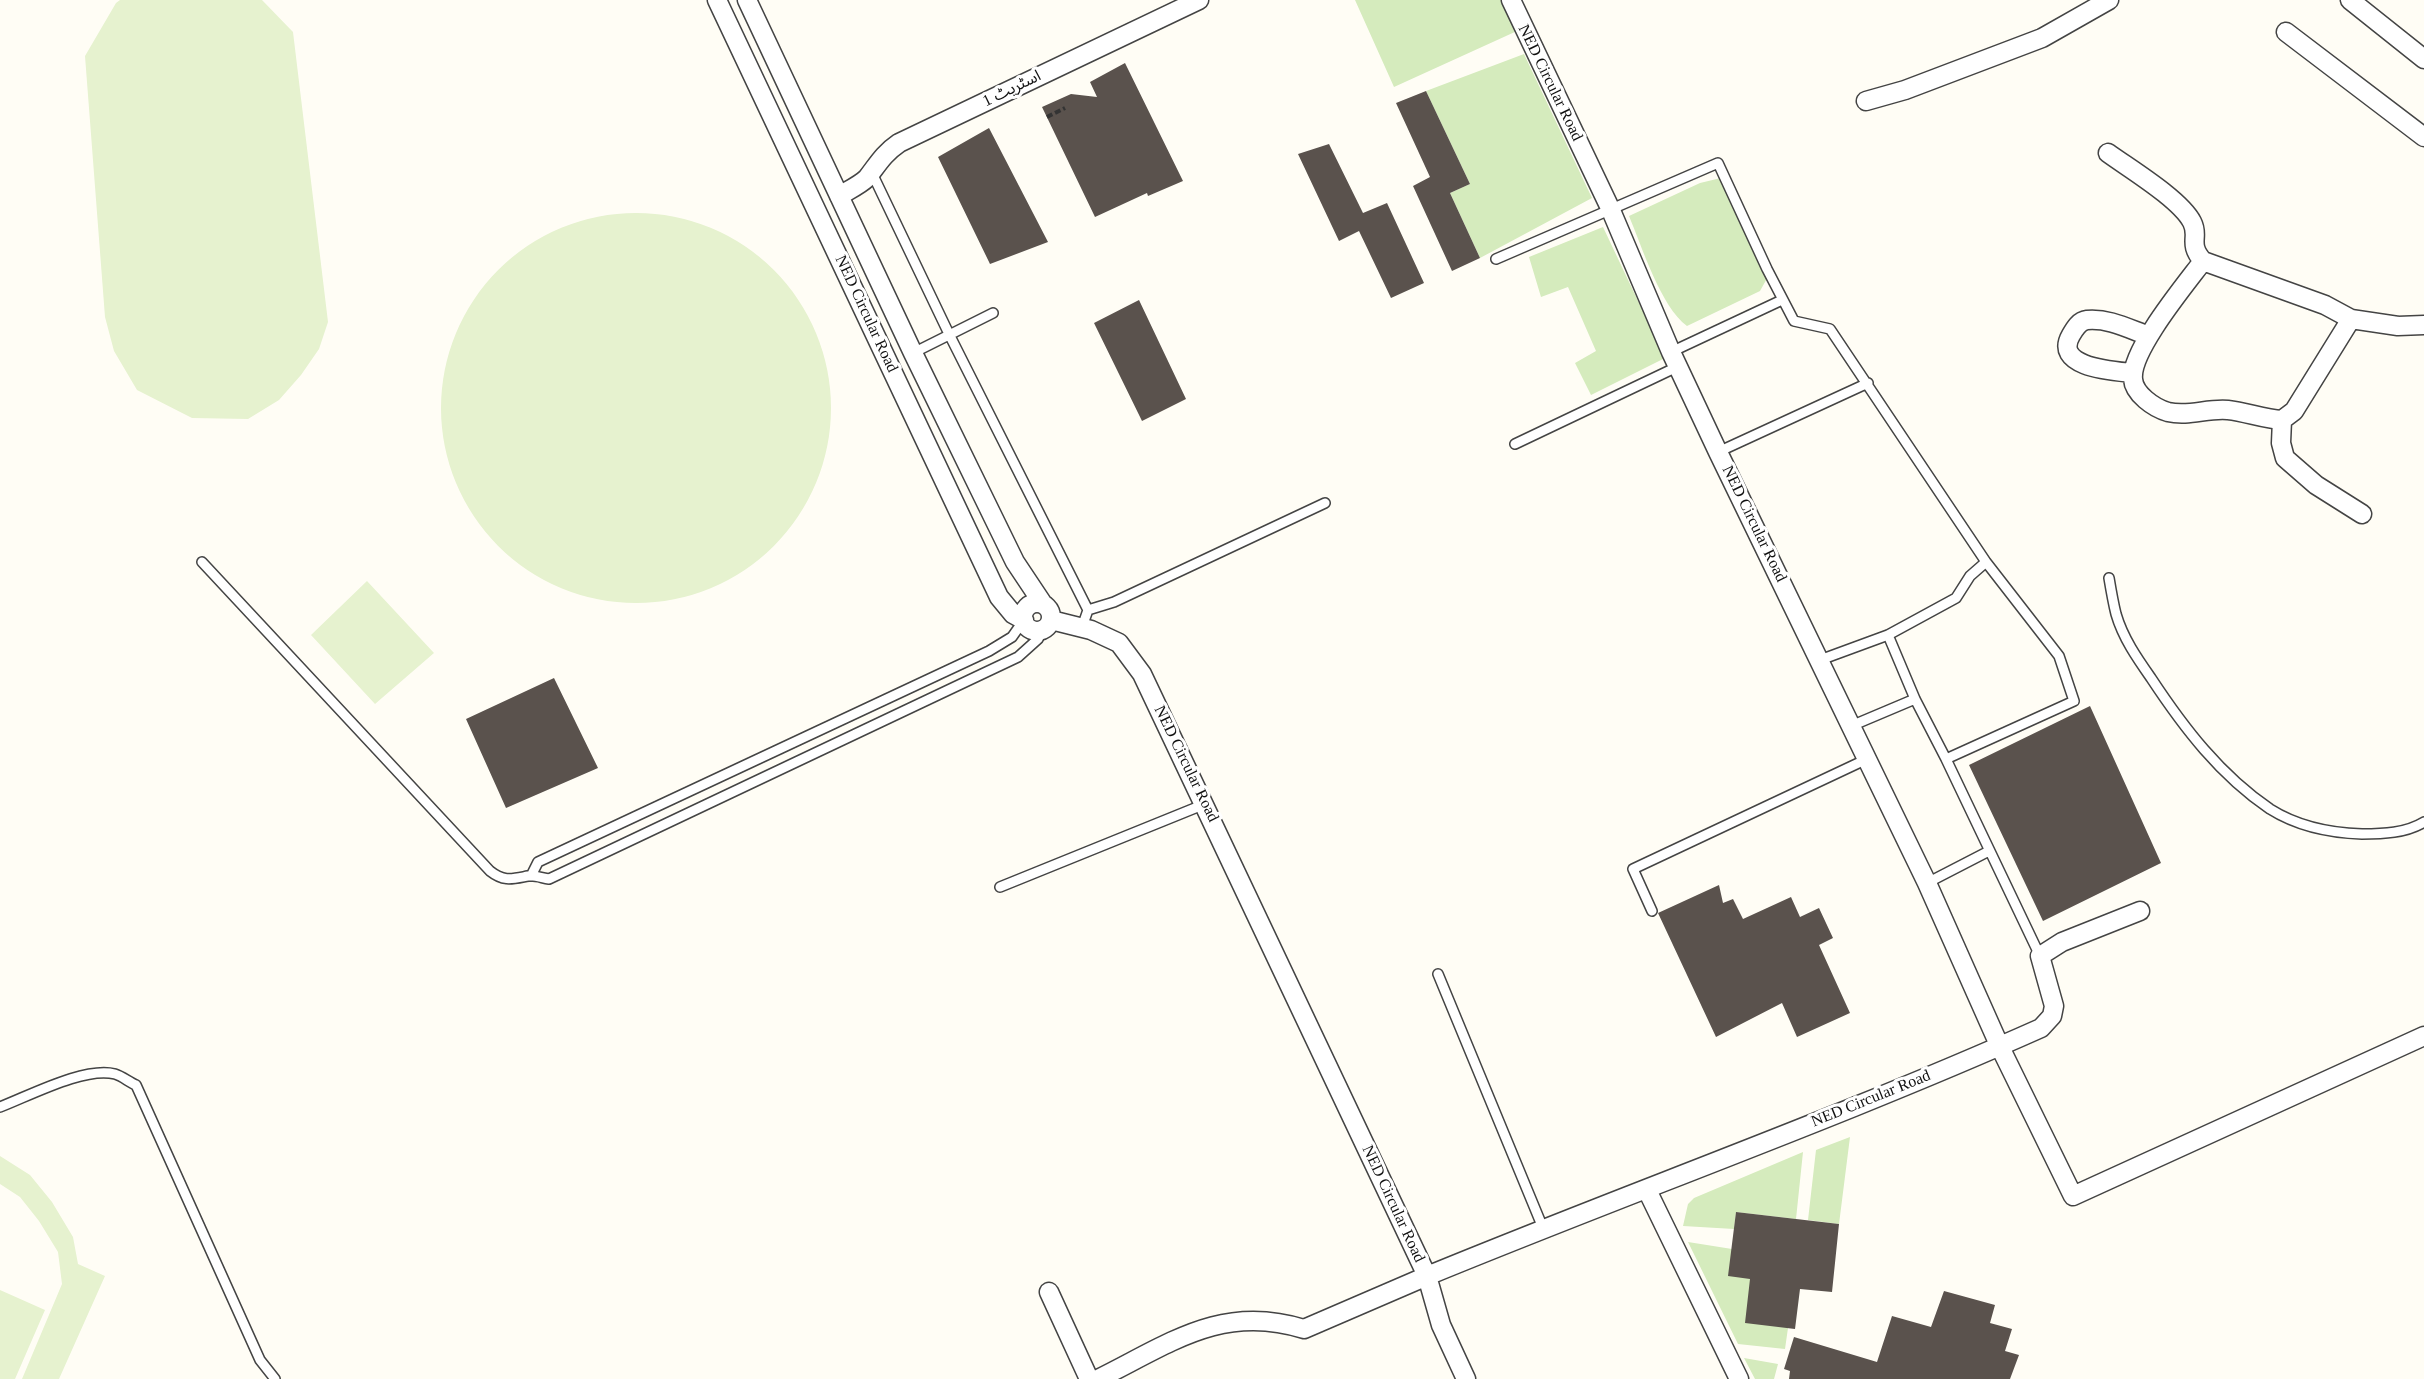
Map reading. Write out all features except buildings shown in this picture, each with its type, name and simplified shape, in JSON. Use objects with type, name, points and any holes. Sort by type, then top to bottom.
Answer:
[{"type":"street","name":"NED Circular Road","points":[[717,0],[999,597],[1013,614],[1024,620],[1031,630],[1046,618],[1085,619],[1119,643],[1142,674],[1427,1276],[1543,1228],[1647,1190],[2041,1029],[2052,1016],[2055,1006],[2040,956]]},
{"type":"street","name":"NED Circular Road","points":[[747,0],[913,353],[1015,562],[1046,618]]},
{"type":"street","name":"اسٹریٹ 1","points":[[839,196],[866,179],[889,150],[899,143],[1199,0]]},
{"type":"street","name":"NED Circular Road","points":[[1511,0],[1610,208],[1718,452],[1927,883],[2000,1047]]},
{"type":"street","points":[[1866,101],[1905,90],[2042,38],[2109,0]]},
{"type":"street","points":[[2350,0],[2424,59]]},
{"type":"street","points":[[2286,32],[2424,137]]},
{"type":"street","points":[[2108,153],[2164,193],[2184,211],[2193,224],[2194,251],[2203,261],[2325,305],[2351,319],[2398,326],[2424,324]]},
{"type":"street","points":[[2203,261],[2142,346],[2133,373],[2133,380],[2141,395],[2152,405],[2167,412],[2188,415],[2226,410],[2282,420],[2294,411],[2351,319]]},
{"type":"street","points":[[2133,373],[2103,369],[2077,361],[2072,357],[2068,347],[2069,338],[2077,325],[2084,320],[2111,321],[2149,336]]},
{"type":"street","points":[[2282,420],[2281,442],[2285,458],[2316,485],[2362,514]]},
{"type":"street","points":[[1024,620],[1023,614],[1031,604],[1046,618]]},
{"type":"street","points":[[2040,956],[2062,942],[2140,911]]},
{"type":"street","points":[[2000,1047],[2073,1196],[2424,1036]]},
{"type":"street","points":[[1647,1190],[1739,1379]]},
{"type":"street","points":[[1098,1379],[1192,1332],[1228,1321],[1258,1319],[1304,1329],[1427,1276],[1441,1325],[1466,1379]]},
{"type":"street","points":[[1049,1292],[1089,1379]]},
{"type":"lane","points":[[1496,259],[1718,163],[1794,321],[1830,330],[1868,383],[1986,562],[2059,656],[2074,701],[1946,759]]},
{"type":"lane","points":[[871,171],[1085,619],[1114,602],[1325,503]]},
{"type":"lane","points":[[1515,444],[1782,300]]},
{"type":"lane","points":[[913,353],[993,313]]},
{"type":"lane","points":[[1718,452],[1868,383]]},
{"type":"lane","points":[[202,562],[490,872],[500,879],[510,880],[531,876],[549,879],[1003,664],[1028,649],[1038,639],[1046,618]]},
{"type":"lane","points":[[1820,660],[1888,635],[1956,598],[1970,576],[1986,562]]},
{"type":"lane","points":[[2109,578],[2116,615],[2129,645],[2164,698],[2204,752],[2231,778],[2272,810],[2306,825],[2345,834],[2386,834],[2424,822]]},
{"type":"lane","points":[[531,876],[538,862],[989,651],[1012,637],[1024,620]]},
{"type":"lane","points":[[1888,635],[1915,699],[2040,956]]},
{"type":"lane","points":[[1851,726],[1915,699]]},
{"type":"lane","points":[[1652,910],[1633,869],[1867,759]]},
{"type":"lane","points":[[1000,887],[1205,804]]},
{"type":"lane","points":[[1927,883],[1989,851]]},
{"type":"lane","points":[[1438,974],[1543,1228]]},
{"type":"lane","points":[[0,1107],[71,1079],[93,1074],[115,1074],[136,1085],[260,1360],[275,1379]]},
{"type":"path","points":[[1047,117],[1065,108]]},
{"type":"green space","points":[[120,0],[262,0],[293,32],[328,322],[319,349],[301,375],[279,400],[248,419],[192,418],[137,390],[114,351],[105,317],[85,56],[116,3]]},
{"type":"green space","points":[[1355,0],[1502,0],[1517,31],[1394,87]]},
{"type":"green space","points":[[1524,54],[1592,198],[1480,258],[1450,193],[1470,184],[1426,91]]},
{"type":"green space","points":[[1725,177],[1770,273],[1760,291],[1687,326],[1669,305],[1661,291],[1629,216],[1700,183]]},
{"type":"green space","points":[[636,213],[674,217],[711,228],[744,246],[774,270],[798,300],[816,333],[827,370],[831,408],[827,446],[816,483],[798,516],[774,546],[744,570],[711,588],[674,599],[636,603],[598,599],[561,588],[528,570],[498,546],[474,516],[456,483],[445,446],[441,408],[445,370],[456,333],[474,300],[498,270],[528,246],[561,228],[598,217]]},
{"type":"green space","points":[[1603,227],[1665,358],[1591,395],[1575,363],[1596,351],[1568,287],[1541,297],[1529,257]]},
{"type":"green space","points":[[367,581],[434,653],[375,704],[311,635]]},
{"type":"green space","points":[[1850,1137],[1839,1224],[1808,1220],[1816,1150]]},
{"type":"green space","points":[[1803,1152],[1796,1219],[1736,1212],[1734,1229],[1683,1226],[1688,1204],[1694,1198]]},
{"type":"green space","points":[[0,1156],[30,1175],[52,1202],[73,1237],[78,1264],[105,1276],[59,1379],[22,1379],[62,1284],[58,1252],[39,1221],[20,1197],[0,1184]]},
{"type":"green space","points":[[1688,1242],[1732,1249],[1750,1279],[1788,1328],[1785,1349],[1738,1344]]},
{"type":"green space","points":[[0,1290],[45,1310],[15,1379],[0,1379]]},
{"type":"green space","points":[[1744,1358],[1778,1364],[1774,1379],[1755,1379]]}]
